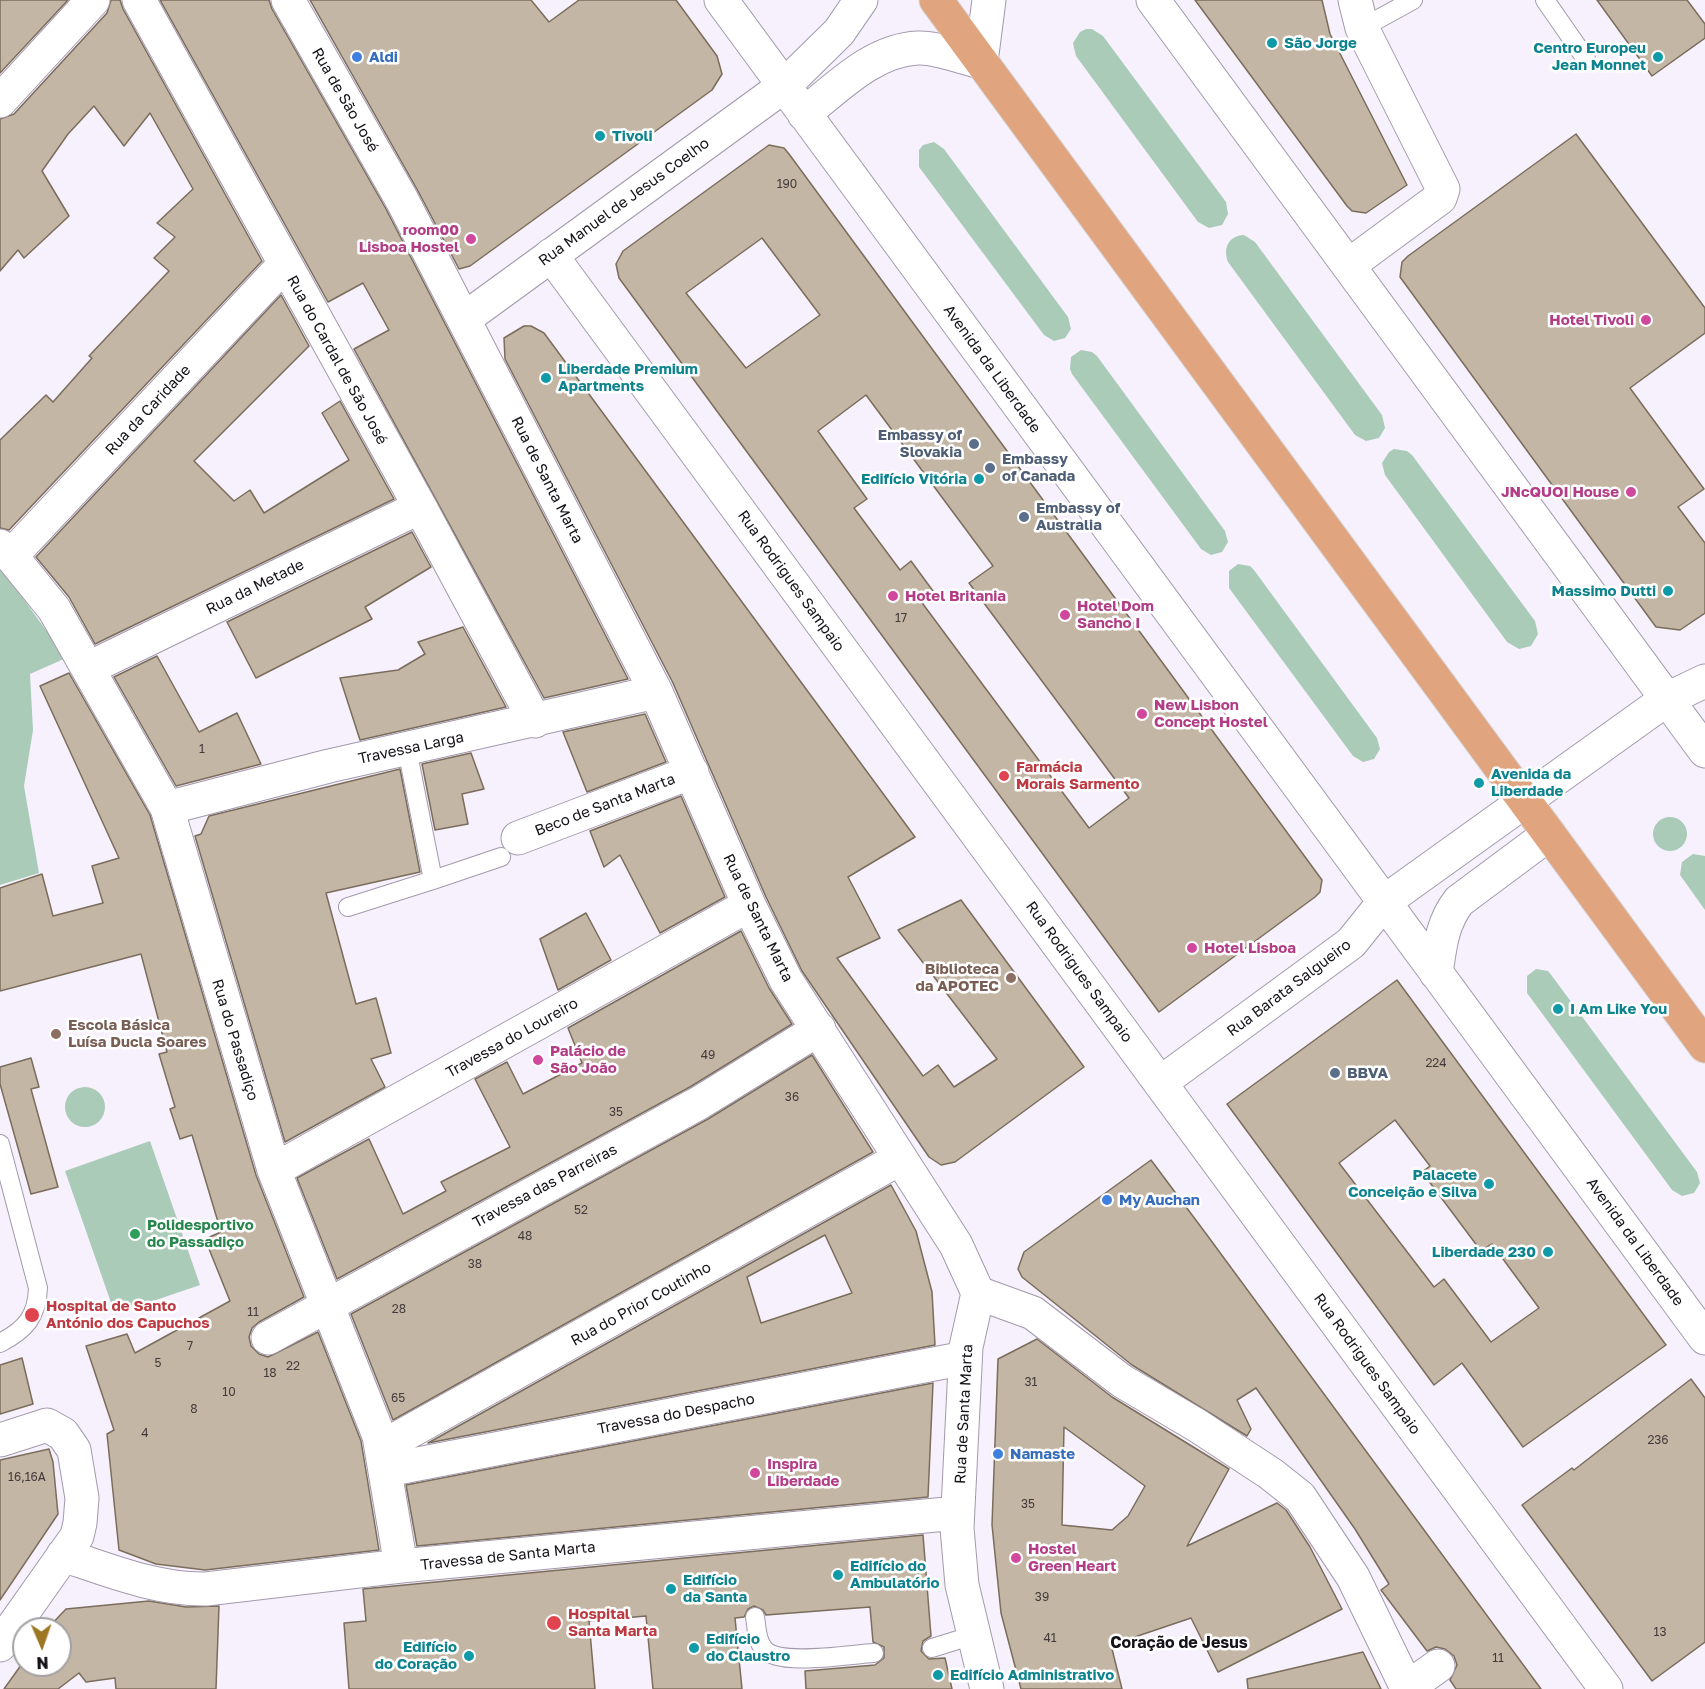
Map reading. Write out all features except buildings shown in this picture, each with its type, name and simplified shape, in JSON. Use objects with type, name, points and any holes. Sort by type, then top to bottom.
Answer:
[{"type":"main road","points":[[936,0],[1705,1046]]},
{"type":"street","points":[[0,101],[93,0]]},
{"type":"street","name":"Rua do Cardal de São José","points":[[139,0],[420,507],[535,721]]},
{"type":"street","name":"Rua de São José","points":[[288,0],[402,200]]},
{"type":"street","name":"Avenida da Liberdade","points":[[721,0],[1705,1338]]},
{"type":"street","points":[[784,86],[839,32],[861,0]]},
{"type":"street","points":[[804,114],[874,60],[896,52],[920,48],[981,62],[989,0]]},
{"type":"street","points":[[1153,0],[1705,750]]},
{"type":"street","points":[[1349,265],[1440,198],[1443,189],[1358,14]]},
{"type":"street","name":"Rua Manuel de Jesus Coelho","points":[[464,319],[784,86]]},
{"type":"street","name":"Rua de Santa Marta","points":[[402,200],[656,692],[749,905],[786,980],[956,1245],[978,1293],[965,1358],[960,1504],[957,1513],[960,1571],[987,1689]]},
{"type":"street","name":"Rua Rodrigues Sampaio","points":[[551,255],[1606,1689]]},
{"type":"street","name":"Rua da Caridade","points":[[6,551],[284,265]]},
{"type":"street","name":"Rua da Metade","points":[[89,668],[420,507]]},
{"type":"street","name":"Rua do Passadiço","points":[[6,551],[54,609],[166,808],[274,1170],[326,1305],[372,1413],[385,1458],[401,1566]]},
{"type":"street","name":"Rua Barata Salgueiro","points":[[1160,1083],[1351,943],[1384,902],[1667,699],[1705,681]]},
{"type":"street","name":"Travessa Larga","points":[[166,808],[407,749],[656,692]]},
{"type":"street","name":"Beco de Santa Marta","points":[[510,848],[692,772]]},
{"type":"street","points":[[1436,973],[1443,929],[1459,901],[1549,834]]},
{"type":"street","name":"Travessa do Loureiro","points":[[274,1170],[749,905]]},
{"type":"street","name":"Travessa das Parreiras","points":[[268,1338],[699,1103],[819,1029]]},
{"type":"street","name":"Rua do Prior Coutinho","points":[[385,1458],[899,1159]]},
{"type":"street","points":[[978,1293],[1034,1313],[1122,1381],[1198,1426],[1271,1474],[1300,1497],[1353,1577],[1407,1688],[1438,1666]]},
{"type":"street","name":"Travessa do Despacho","points":[[385,1458],[965,1358]]},
{"type":"street","points":[[0,1440],[47,1425],[58,1430],[72,1445],[76,1457],[83,1507],[77,1536],[0,1645]]},
{"type":"street","name":"Travessa de Santa Marta","points":[[63,1555],[116,1573],[191,1589],[401,1566],[957,1513]]},
{"type":"lane","points":[[1358,14],[1413,0]]},
{"type":"lane","points":[[1545,0],[1586,59]]},
{"type":"lane","points":[[407,749],[433,880]]},
{"type":"lane","points":[[348,907],[433,880],[510,848]]},
{"type":"lane","points":[[0,1144],[38,1288],[34,1313],[27,1325],[0,1343]]},
{"type":"lane","points":[[755,1617],[758,1639],[762,1648],[777,1658],[874,1653]]},
{"type":"lane","points":[[932,1648],[974,1635]]},
{"type":"green space","points":[[1092,29],[1103,36],[1226,202],[1228,214],[1222,225],[1209,228],[1198,222],[1076,56],[1073,43],[1080,32]]},
{"type":"green space","points":[[934,142],[944,149],[1068,317],[1071,329],[1065,338],[1054,341],[1044,335],[919,167],[919,150],[923,145]]},
{"type":"green space","points":[[1244,235],[1255,242],[1382,415],[1385,428],[1379,438],[1366,441],[1355,435],[1228,262],[1226,252],[1228,244],[1234,238]]},
{"type":"green space","points":[[1081,350],[1092,352],[1097,356],[1225,531],[1228,542],[1222,552],[1211,555],[1201,549],[1072,374],[1071,357]]},
{"type":"green space","points":[[1394,449],[1407,451],[1412,455],[1535,621],[1538,634],[1531,646],[1519,649],[1507,642],[1385,475],[1382,463],[1389,452]]},
{"type":"green space","points":[[1238,564],[1250,566],[1254,570],[1377,738],[1380,749],[1374,759],[1363,762],[1353,756],[1229,588],[1229,571]]},
{"type":"green space","points":[[0,570],[7,576],[66,658],[30,674],[33,730],[24,786],[39,873],[0,885]]},
{"type":"green space","points":[[1670,817],[1682,822],[1687,834],[1682,846],[1670,851],[1658,846],[1653,834],[1658,822]]},
{"type":"green space","points":[[1693,854],[1705,856],[1705,910],[1680,875],[1682,862]]},
{"type":"green space","points":[[1536,969],[1548,971],[1552,976],[1697,1172],[1700,1183],[1694,1193],[1682,1196],[1672,1190],[1527,993],[1527,976]]},
{"type":"green space","points":[[85,1087],[93,1088],[99,1093],[104,1099],[104,1115],[99,1121],[93,1126],[85,1127],[77,1126],[71,1121],[66,1115],[65,1107],[66,1099],[71,1093],[77,1088]]},
{"type":"green space","name":"Polidesportivo do Passadiço","points":[[150,1141],[200,1285],[115,1314],[65,1171]]},
{"type":"place","name":"São Jorge","points":[[1272,43]]},
{"type":"place","name":"Aldi","points":[[357,57]]},
{"type":"place","name":"Centro Europeu Jean Monnet","points":[[1658,57]]},
{"type":"place","name":"Tivoli","points":[[600,136]]},
{"type":"place","name":"room00 Lisboa Hostel","points":[[471,239]]},
{"type":"place","name":"Hotel Tivoli","points":[[1646,320]]},
{"type":"place","name":"Liberdade Premium Apartments","points":[[546,378]]},
{"type":"place","name":"Embassy of Slovakia","points":[[974,444]]},
{"type":"place","name":"Embassy of Canada","points":[[990,468]]},
{"type":"place","name":"Edifício Vitória","points":[[979,479]]},
{"type":"place","name":"JNcQUOI House","points":[[1631,492]]},
{"type":"place","name":"Embassy of Australia","points":[[1024,517]]},
{"type":"place","name":"Massimo Dutti","points":[[1668,591]]},
{"type":"place","name":"Hotel Britania","points":[[893,596]]},
{"type":"place","name":"Hotel Dom Sancho I","points":[[1065,615]]},
{"type":"place","name":"New Lisbon Concept Hostel","points":[[1142,714]]},
{"type":"place","name":"Farmácia Morais Sarmento","points":[[1004,776]]},
{"type":"place","name":"Avenida da Liberdade","points":[[1479,783]]},
{"type":"place","name":"Hotel Lisboa","points":[[1192,948]]},
{"type":"place","name":"Biblioteca da APOTEC","points":[[1011,978]]},
{"type":"place","name":"I Am Like You","points":[[1558,1009]]},
{"type":"place","name":"Escola Básica Luísa Ducla Soares","points":[[56,1034]]},
{"type":"place","name":"Palácio de São João","points":[[538,1060]]},
{"type":"place","name":"BBVA","points":[[1335,1073]]},
{"type":"place","name":"Palacete Conceição e Silva","points":[[1489,1184]]},
{"type":"place","name":"My Auchan","points":[[1107,1200]]},
{"type":"place","name":"Polidesportivo do Passadiço","points":[[135,1234]]},
{"type":"place","name":"Liberdade 230","points":[[1548,1252]]},
{"type":"place","name":"Hospital de Santo António dos Capuchos","points":[[32,1315]]},
{"type":"place","name":"Namaste","points":[[998,1454]]},
{"type":"place","name":"Inspira Liberdade","points":[[755,1473]]},
{"type":"place","name":"Hostel Green Heart","points":[[1016,1558]]},
{"type":"place","name":"Edifício do Ambulatório","points":[[838,1575]]},
{"type":"place","name":"Edifício da Santa","points":[[671,1589]]},
{"type":"place","name":"Hospital Santa Marta","points":[[554,1623]]},
{"type":"place","name":"Edifício do Claustro","points":[[694,1648]]},
{"type":"place","name":"Edifício do Coração","points":[[469,1656]]},
{"type":"place","name":"Edifício Administrativo","points":[[938,1675]]},
{"type":"district","name":"Coração de Jesus","points":[[1179,1643]]}]
